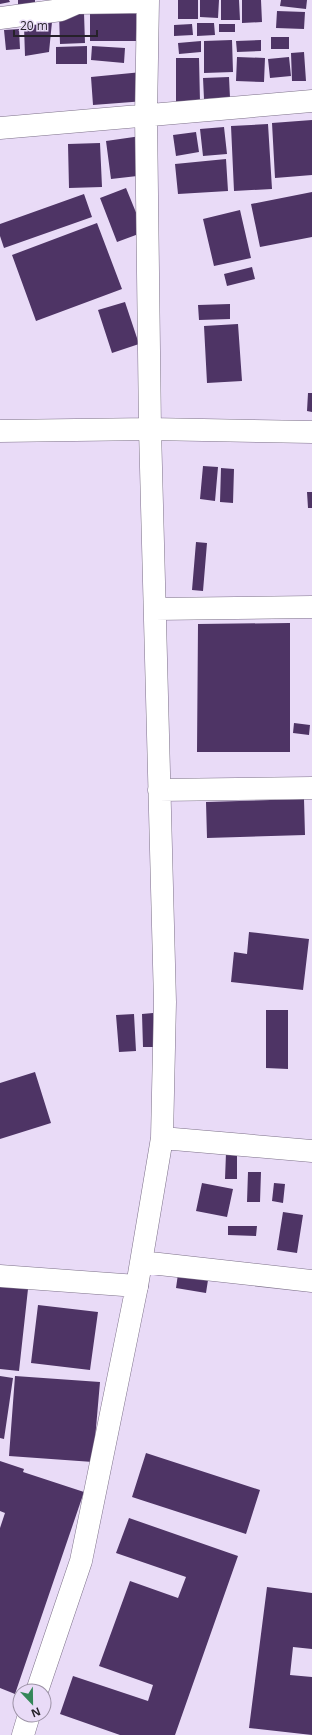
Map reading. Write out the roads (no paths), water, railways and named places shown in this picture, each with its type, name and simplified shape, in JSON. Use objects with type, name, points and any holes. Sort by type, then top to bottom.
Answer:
[{"type":"street","points":[[0,18],[61,10],[77,3],[148,1],[146,116],[150,429],[164,1002],[162,1138],[137,1286],[81,1561],[40,1683]]},
{"type":"street","points":[[0,128],[312,101]]},
{"type":"street","points":[[0,431],[150,429],[312,432]]},
{"type":"street","points":[[155,609],[312,607]]},
{"type":"street","points":[[159,790],[312,788]]},
{"type":"street","points":[[162,1138],[312,1151]]},
{"type":"street","points":[[141,1262],[312,1281]]},
{"type":"street","points":[[0,1276],[137,1286]]},
{"type":"street","points":[[23,1735],[27,1723]]}]
